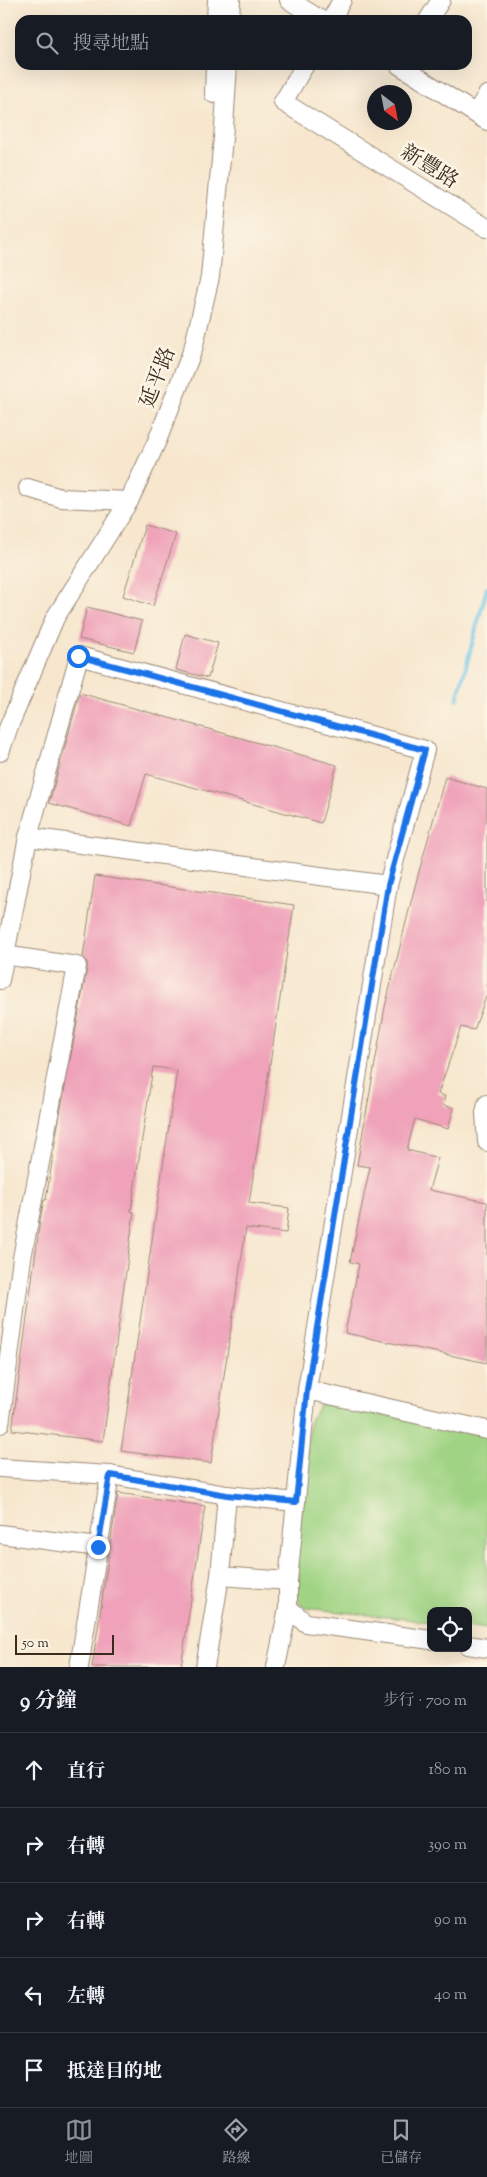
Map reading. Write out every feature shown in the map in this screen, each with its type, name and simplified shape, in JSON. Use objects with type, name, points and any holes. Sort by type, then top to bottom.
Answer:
[{"type":"street","points":[[216,15],[217,0]]},
{"type":"street","points":[[230,15],[231,0]]},
{"type":"street","points":[[289,0],[313,15]]},
{"type":"street","points":[[333,15],[342,0]]},
{"type":"street","points":[[431,15],[441,0]]},
{"type":"street","name":"延平路","points":[[215,70],[214,104],[224,127]]},
{"type":"street","name":"延平路","points":[[0,752],[9,726],[55,618],[129,501],[157,441],[192,349],[210,278],[228,70]]},
{"type":"street","name":"新豐路","points":[[302,70],[283,102],[487,228]]},
{"type":"street","points":[[407,70],[481,117],[487,95]]},
{"type":"street","points":[[28,488],[61,498],[129,501]]},
{"type":"street","points":[[0,980],[28,837],[78,656],[425,750],[388,885],[307,1390],[288,1580],[288,1608],[276,1667]]},
{"type":"street","points":[[28,837],[388,885]]},
{"type":"street","points":[[0,1424],[22,1258],[77,966],[4,955]]},
{"type":"street","points":[[487,1104],[485,1113],[487,1142]]},
{"type":"street","points":[[307,1390],[487,1430]]},
{"type":"street","points":[[0,1468],[110,1475],[227,1495],[296,1502]]},
{"type":"street","points":[[79,1667],[110,1475]]},
{"type":"street","points":[[205,1667],[220,1576],[227,1495]]},
{"type":"street","points":[[0,1534],[98,1547]]},
{"type":"street","points":[[220,1576],[288,1580]]},
{"type":"street","points":[[288,1608],[306,1623],[427,1639]]},
{"type":"street","points":[[472,1646],[487,1648]]},
{"type":"green space","points":[[330,1403],[487,1436],[487,1629],[472,1627],[472,1607],[427,1607],[427,1622],[305,1608],[293,1594],[310,1420],[320,1405]]},
{"type":"building","points":[[145,525],[176,534],[153,606],[123,596]]},
{"type":"building","points":[[87,607],[142,621],[134,652],[79,639]]},
{"type":"building","points":[[185,634],[218,643],[208,678],[176,670]]},
{"type":"building","points":[[80,693],[337,765],[321,823],[146,774],[131,826],[49,803]]},
{"type":"building","points":[[445,777],[487,789],[487,994],[474,1030],[461,1027],[438,1094],[445,1096],[443,1105],[454,1108],[448,1129],[415,1119],[407,1150],[438,1158],[429,1190],[487,1202],[487,1363],[345,1333],[359,1264],[350,1262],[370,1167],[357,1165],[385,1007]]},
{"type":"building","points":[[95,876],[294,905],[249,1203],[289,1208],[286,1233],[246,1228],[211,1463],[121,1451],[177,1070],[153,1067],[131,1211],[134,1212],[103,1441],[12,1430],[40,1220],[44,1200],[46,1200],[87,968],[87,962],[83,957]]},
{"type":"building","points":[[118,1493],[205,1506],[181,1667],[92,1667]]},
{"type":"waterway","points":[[457,700],[487,588]]},
{"type":"route","points":[[78,656],[425,750],[388,885],[307,1390],[296,1502],[227,1495],[110,1475],[98,1547]]}]
